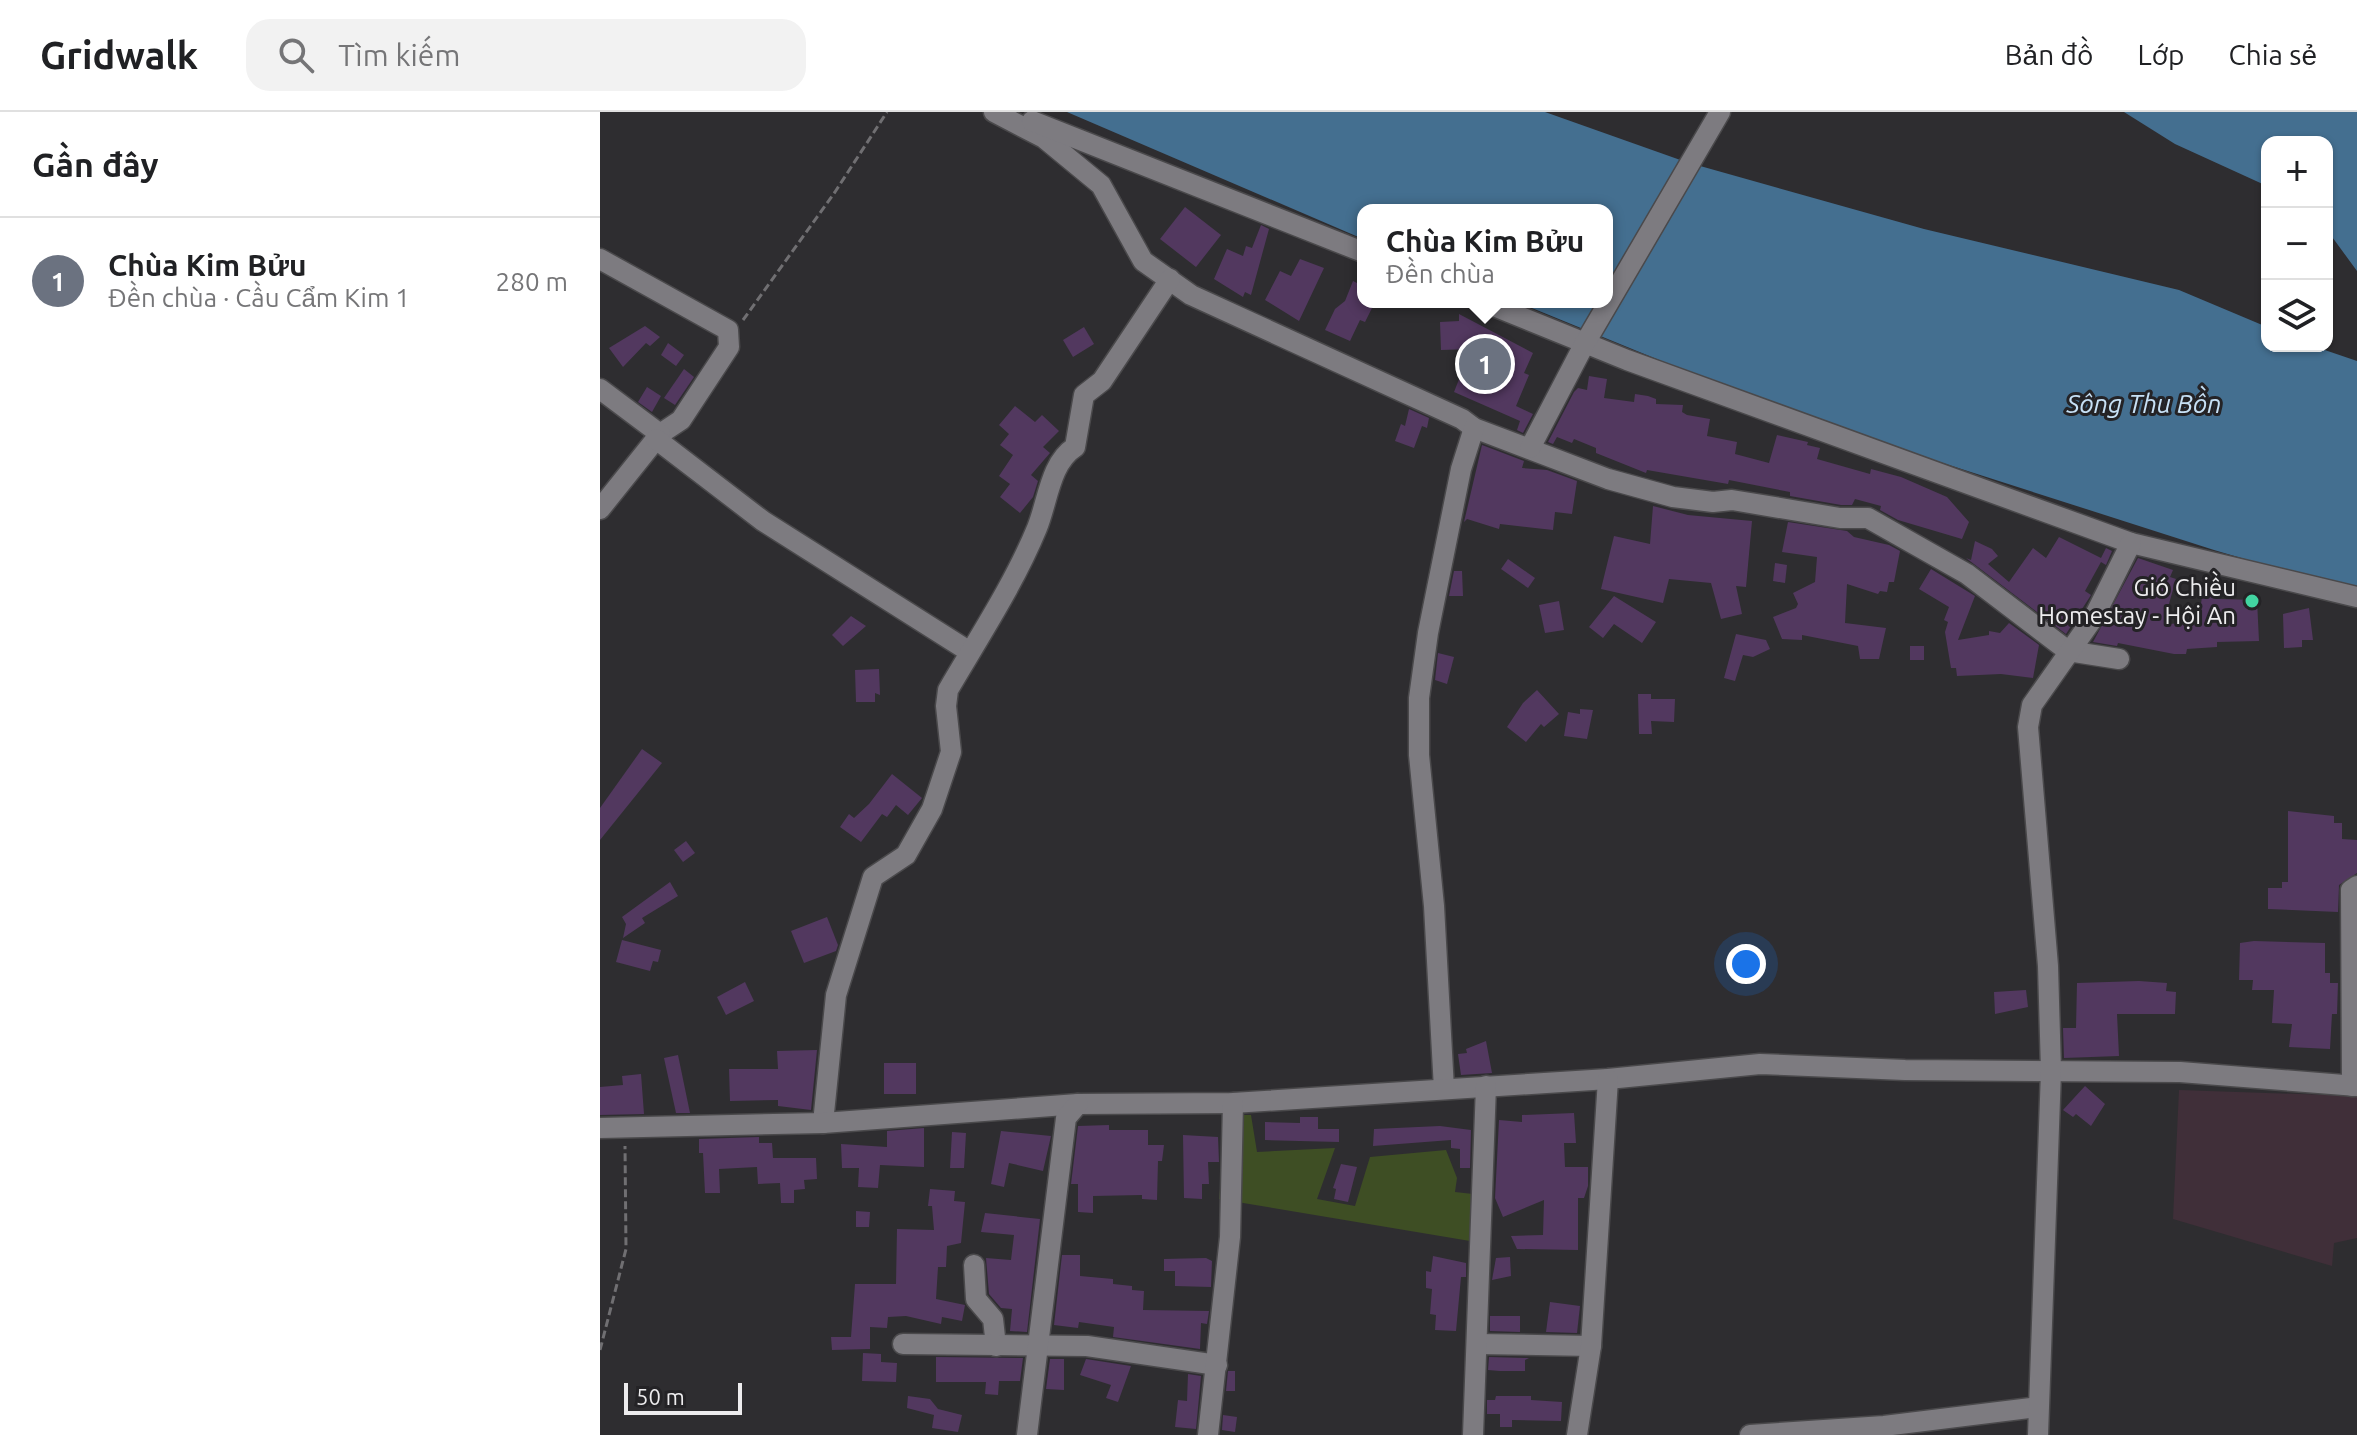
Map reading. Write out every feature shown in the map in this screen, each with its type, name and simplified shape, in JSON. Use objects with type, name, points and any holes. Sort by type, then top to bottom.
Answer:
[{"type":"street","points":[[994,112],[1044,138],[1101,185],[1143,261],[1191,295],[1448,412],[1474,428],[1608,479],[1673,497],[1713,502],[1732,500],[1840,518],[1868,518],[1967,574],[2068,651],[2119,659]]},
{"type":"street","points":[[1010,112],[1357,250]]},
{"type":"street","points":[[1613,295],[1720,112]]},
{"type":"street","points":[[600,259],[728,330],[731,337],[729,347],[681,420],[658,437],[600,509]]},
{"type":"street","points":[[823,1123],[836,995],[873,877],[906,855],[932,809],[951,752],[946,698],[1037,528],[1062,455],[1075,447],[1084,395],[1102,381],[1170,279]]},
{"type":"street","points":[[1499,308],[1585,343],[2131,543],[2357,597]]},
{"type":"street","points":[[1530,448],[1605,308]]},
{"type":"street","points":[[600,389],[763,521],[970,652]]},
{"type":"street","points":[[1444,1089],[1434,906],[1419,755],[1419,698],[1452,514],[1474,428]]},
{"type":"street","points":[[2038,1435],[2051,1071],[2048,966],[2028,727],[2032,705],[2094,617],[2131,543]]},
{"type":"street","points":[[600,1128],[625,1130],[823,1123],[1078,1104],[1233,1103],[1608,1079],[1760,1064],[2180,1072],[2355,1086],[2351,890],[2357,886]]},
{"type":"street","points":[[1577,1435],[1591,1346],[1608,1079]]},
{"type":"street","points":[[1473,1435],[1486,1086]]},
{"type":"street","points":[[1208,1435],[1230,1237],[1233,1103]]},
{"type":"street","points":[[1027,1435],[1066,1118],[1078,1104]]},
{"type":"street","points":[[974,1265],[976,1299],[993,1319],[996,1346]]},
{"type":"street","points":[[903,1344],[1087,1346],[1217,1365]]},
{"type":"street","points":[[1477,1344],[1591,1346]]},
{"type":"street","points":[[1750,1435],[1884,1431],[2038,1407]]},
{"type":"path","points":[[731,337],[835,192],[887,112]]},
{"type":"path","points":[[600,1350],[626,1249],[625,1130]]},
{"type":"shaded area","points":[[2179,1090],[2357,1096],[2357,1238],[2334,1243],[2332,1266],[2173,1219]]},
{"type":"green space","points":[[1227,1115],[1251,1115],[1257,1152],[1335,1148],[1317,1199],[1355,1206],[1370,1157],[1446,1150],[1457,1178],[1455,1192],[1482,1195],[1476,1242],[1219,1199]]},
{"type":"water","name":"Sông Thu Bồn","points":[[1067,112],[1545,112],[1686,162],[1924,229],[2179,290],[2261,324],[2261,352],[2331,352],[2357,361],[2357,592],[2214,550],[1796,416],[1532,308],[1613,308],[1613,204],[1357,204],[1357,236]]},
{"type":"water","points":[[2124,112],[2357,112],[2357,271],[2333,238],[2333,136],[2261,136],[2261,183],[2175,144]]},
{"type":"building","points":[[1185,207],[1221,235],[1196,267],[1160,239]]},
{"type":"building","points":[[1261,225],[1269,229],[1251,295],[1245,292],[1243,297],[1214,279],[1227,249],[1243,256],[1246,246],[1252,248]]},
{"type":"building","points":[[1300,259],[1324,268],[1299,321],[1265,300],[1280,271],[1291,276]]},
{"type":"building","points":[[1353,281],[1357,283],[1357,308],[1372,308],[1365,322],[1360,320],[1350,341],[1325,330],[1335,309],[1345,301]]},
{"type":"building","points":[[1459,314],[1533,353],[1524,373],[1529,375],[1516,406],[1533,414],[1523,433],[1517,430],[1520,421],[1454,392],[1471,349],[1441,350],[1440,322],[1459,321]]},
{"type":"building","points":[[645,326],[660,337],[650,346],[646,343],[623,367],[609,348]]},
{"type":"building","points":[[1084,327],[1094,344],[1073,357],[1063,340]]},
{"type":"building","points":[[668,343],[684,355],[676,366],[661,355]]},
{"type":"building","points":[[684,369],[694,377],[675,405],[664,398]]},
{"type":"building","points":[[1589,376],[1607,379],[1604,398],[1634,402],[1635,394],[1648,396],[1656,399],[1656,404],[1683,405],[1682,412],[1687,415],[1710,419],[1707,436],[1737,442],[1735,454],[1769,463],[1777,435],[1808,442],[1807,445],[1820,448],[1817,459],[1870,474],[1871,469],[1901,477],[1947,497],[1969,522],[1962,539],[1898,520],[1880,510],[1881,506],[1855,499],[1852,505],[1841,505],[1729,480],[1728,484],[1647,470],[1646,473],[1596,453],[1596,448],[1574,439],[1572,443],[1557,437],[1553,444],[1548,442],[1574,392],[1578,388],[1587,390]]},
{"type":"building","points":[[647,387],[661,396],[652,412],[638,402]]},
{"type":"building","points":[[1015,406],[1035,422],[1042,415],[1059,431],[1043,447],[1050,453],[1031,475],[1038,481],[1033,497],[1020,513],[1000,497],[1010,484],[999,476],[1013,455],[1000,445],[1009,434],[999,425]]},
{"type":"building","points":[[1409,409],[1429,418],[1427,428],[1422,426],[1414,448],[1395,441],[1401,424],[1405,426]]},
{"type":"building","points":[[1482,445],[1524,461],[1522,468],[1547,470],[1577,481],[1572,514],[1555,512],[1553,530],[1500,524],[1499,529],[1467,519],[1464,522]]},
{"type":"building","points":[[1653,506],[1688,515],[1752,521],[1746,587],[1736,586],[1742,614],[1721,619],[1711,583],[1669,579],[1663,603],[1601,589],[1614,536],[1650,544]]},
{"type":"building","points":[[1788,522],[1847,531],[1854,537],[1889,545],[1900,551],[1894,582],[1889,582],[1887,592],[1880,591],[1878,594],[1847,584],[1845,623],[1886,628],[1879,659],[1860,659],[1858,646],[1802,635],[1802,640],[1782,639],[1773,617],[1796,608],[1798,604],[1793,593],[1815,582],[1817,557],[1782,552]]},
{"type":"building","points":[[2059,537],[2101,558],[2106,548],[2112,551],[2106,565],[2101,562],[2085,591],[2091,595],[2066,634],[1966,558],[1971,560],[1975,541],[1992,549],[1998,556],[1988,564],[2009,582],[2033,548],[2046,558]]},
{"type":"building","points":[[2138,558],[2173,570],[2170,577],[2176,579],[2165,618],[2170,618],[2169,624],[2198,622],[2203,591],[2220,593],[2219,599],[2257,600],[2259,641],[2217,642],[2217,647],[2187,649],[2186,654],[2093,642]]},
{"type":"building","points":[[1508,559],[1535,578],[1528,588],[1501,569]]},
{"type":"building","points":[[1775,563],[1787,565],[1785,583],[1773,581]]},
{"type":"building","points":[[1931,569],[1975,596],[1958,640],[1989,635],[1989,631],[2000,633],[2009,623],[2039,645],[2033,678],[2001,674],[1957,676],[1956,668],[1951,668],[1945,632],[1948,622],[1944,620],[1949,607],[1919,589]]},
{"type":"building","points":[[1454,571],[1462,571],[1463,596],[1449,596]]},
{"type":"building","points":[[1614,596],[1656,622],[1642,643],[1614,624],[1603,638],[1589,627]]},
{"type":"building","points":[[1559,601],[1564,630],[1545,633],[1539,605]]},
{"type":"building","points":[[2309,608],[2313,640],[2302,640],[2302,647],[2284,648],[2283,614]]},
{"type":"building","points":[[851,616],[866,626],[843,646],[832,635]]},
{"type":"building","points":[[1736,634],[1766,640],[1770,649],[1753,657],[1743,655],[1735,681],[1724,678]]},
{"type":"building","points":[[1910,646],[1924,646],[1924,660],[1910,660]]},
{"type":"building","points":[[1438,653],[1454,657],[1447,684],[1435,680]]},
{"type":"building","points":[[879,669],[880,695],[875,693],[875,702],[856,702],[855,670]]},
{"type":"building","points":[[1537,690],[1559,714],[1544,727],[1541,724],[1526,742],[1507,727],[1523,703]]},
{"type":"building","points":[[1638,694],[1651,694],[1651,699],[1675,699],[1674,722],[1651,721],[1652,734],[1639,734]]},
{"type":"building","points":[[1580,709],[1593,710],[1587,739],[1564,736],[1568,712],[1580,714]]},
{"type":"building","points":[[642,749],[662,763],[600,840],[600,808]]},
{"type":"building","points":[[892,774],[922,798],[908,815],[896,805],[887,817],[882,814],[861,842],[840,827],[849,814],[854,818],[869,804]]},
{"type":"building","points":[[2288,811],[2334,816],[2334,823],[2342,823],[2342,839],[2357,840],[2357,873],[2339,885],[2338,912],[2268,909],[2268,888],[2282,888],[2282,882],[2288,882]]},
{"type":"building","points":[[686,841],[695,853],[683,862],[674,850]]},
{"type":"building","points":[[670,882],[678,896],[642,918],[645,923],[623,938],[626,924],[622,917]]},
{"type":"building","points":[[827,917],[838,945],[836,951],[804,963],[791,931]]},
{"type":"building","points":[[622,940],[661,950],[658,962],[653,961],[650,971],[616,962]]},
{"type":"building","points":[[2240,943],[2325,943],[2325,973],[2330,973],[2330,983],[2338,983],[2337,1014],[2332,1014],[2330,1049],[2289,1047],[2292,1024],[2272,1023],[2274,990],[2252,990],[2253,980],[2239,980]]},
{"type":"building","points":[[745,982],[754,1001],[726,1015],[717,997]]},
{"type":"building","points":[[2077,983],[2167,983],[2166,991],[2176,992],[2175,1014],[2117,1014],[2119,1056],[2064,1058],[2063,1028],[2076,1028]]},
{"type":"building","points":[[2026,990],[2028,1007],[1995,1014],[1994,992]]},
{"type":"building","points":[[1486,1041],[1492,1073],[1461,1075],[1458,1054],[1467,1053],[1466,1049]]},
{"type":"building","points":[[817,1050],[811,1110],[778,1106],[778,1100],[730,1101],[729,1069],[778,1069],[777,1051]]},
{"type":"building","points":[[678,1055],[690,1113],[676,1113],[664,1058]]},
{"type":"building","points":[[884,1063],[916,1063],[916,1094],[884,1094]]},
{"type":"building","points":[[641,1074],[644,1114],[600,1115],[600,1087],[623,1085],[622,1076]]},
{"type":"building","points":[[2085,1086],[2105,1104],[2091,1126],[2076,1114],[2073,1117],[2063,1110]]},
{"type":"building","points":[[1574,1113],[1576,1143],[1564,1143],[1565,1167],[1588,1167],[1588,1186],[1584,1198],[1578,1198],[1578,1250],[1517,1249],[1511,1236],[1543,1235],[1544,1200],[1503,1217],[1495,1198],[1499,1120],[1522,1122],[1522,1115]]},
{"type":"building","points":[[1300,1117],[1318,1117],[1318,1129],[1339,1129],[1339,1142],[1265,1140],[1265,1122],[1300,1123]]},
{"type":"building","points":[[1109,1125],[1109,1130],[1148,1130],[1148,1145],[1164,1145],[1162,1161],[1158,1161],[1157,1200],[1142,1199],[1142,1195],[1093,1196],[1093,1213],[1078,1212],[1078,1184],[1071,1184],[1078,1126]]},
{"type":"building","points":[[1440,1126],[1471,1130],[1470,1168],[1460,1168],[1460,1149],[1451,1148],[1451,1140],[1373,1146],[1374,1129]]},
{"type":"building","points":[[924,1128],[924,1167],[880,1165],[878,1188],[858,1187],[859,1168],[842,1168],[841,1144],[887,1147],[887,1131]]},
{"type":"building","points":[[1001,1131],[1051,1136],[1043,1171],[1009,1163],[1004,1187],[991,1184]]},
{"type":"building","points":[[952,1132],[966,1133],[964,1168],[950,1168]]},
{"type":"building","points":[[1183,1135],[1218,1137],[1219,1162],[1208,1162],[1209,1184],[1202,1184],[1202,1199],[1184,1198]]},
{"type":"building","points":[[759,1137],[759,1143],[772,1143],[773,1158],[816,1158],[817,1179],[804,1180],[805,1189],[794,1190],[794,1203],[781,1203],[780,1183],[758,1184],[757,1167],[719,1169],[720,1193],[705,1193],[703,1153],[699,1153],[699,1139]]},
{"type":"building","points":[[1341,1164],[1357,1167],[1348,1202],[1334,1199],[1336,1189],[1333,1188]]},
{"type":"building","points":[[930,1189],[955,1191],[954,1201],[965,1202],[961,1243],[947,1246],[946,1267],[938,1267],[936,1299],[965,1305],[962,1321],[942,1317],[941,1324],[906,1316],[888,1317],[887,1328],[870,1327],[870,1349],[832,1350],[831,1337],[851,1337],[855,1284],[896,1284],[897,1229],[934,1230],[932,1206],[928,1206]]},
{"type":"building","points":[[856,1211],[870,1212],[869,1227],[856,1227]]},
{"type":"building","points":[[985,1213],[1040,1219],[1027,1332],[1010,1331],[1012,1309],[1001,1308],[989,1294],[986,1258],[1011,1260],[1014,1235],[981,1232]]},
{"type":"building","points":[[1062,1255],[1080,1255],[1080,1276],[1113,1279],[1113,1284],[1144,1291],[1143,1310],[1209,1311],[1207,1324],[1201,1323],[1200,1349],[1113,1337],[1114,1327],[1079,1322],[1078,1328],[1054,1325]]},
{"type":"building","points":[[1433,1256],[1466,1263],[1466,1277],[1461,1277],[1456,1331],[1435,1330],[1436,1315],[1430,1314],[1432,1289],[1426,1288],[1426,1271],[1431,1272]]},
{"type":"building","points":[[1510,1257],[1511,1276],[1492,1280],[1496,1258]]},
{"type":"building","points":[[1206,1258],[1212,1261],[1211,1287],[1175,1286],[1175,1271],[1164,1271],[1164,1259]]},
{"type":"building","points":[[1550,1302],[1580,1306],[1577,1333],[1546,1332]]},
{"type":"building","points":[[1490,1316],[1520,1316],[1520,1332],[1490,1331]]},
{"type":"building","points":[[863,1353],[881,1354],[881,1362],[897,1363],[896,1382],[862,1381]]},
{"type":"building","points":[[936,1357],[1023,1358],[1020,1381],[999,1381],[998,1395],[985,1394],[986,1382],[936,1382]]},
{"type":"building","points":[[1489,1357],[1529,1358],[1525,1360],[1525,1371],[1500,1371],[1488,1370]]},
{"type":"building","points":[[1050,1359],[1064,1359],[1064,1390],[1046,1389]]},
{"type":"building","points":[[1086,1359],[1131,1366],[1118,1402],[1106,1398],[1111,1385],[1080,1375]]},
{"type":"building","points":[[1228,1371],[1235,1371],[1235,1391],[1226,1391]]},
{"type":"building","points":[[1188,1374],[1201,1376],[1196,1429],[1175,1427],[1178,1400],[1187,1401]]},
{"type":"building","points":[[908,1396],[930,1399],[938,1409],[962,1415],[958,1432],[932,1428],[934,1415],[907,1408]]},
{"type":"building","points":[[1496,1396],[1531,1396],[1531,1400],[1562,1402],[1561,1421],[1512,1420],[1512,1427],[1500,1427],[1500,1414],[1487,1414],[1487,1400],[1495,1400]]},
{"type":"building","points":[[1223,1415],[1237,1417],[1235,1432],[1222,1430]]},
{"type":"place","name":"Chùa Kim Bửu","points":[[1485,364]]},
{"type":"place","name":"Gió Chiều Homestay - Hội An","points":[[2252,601]]}]
